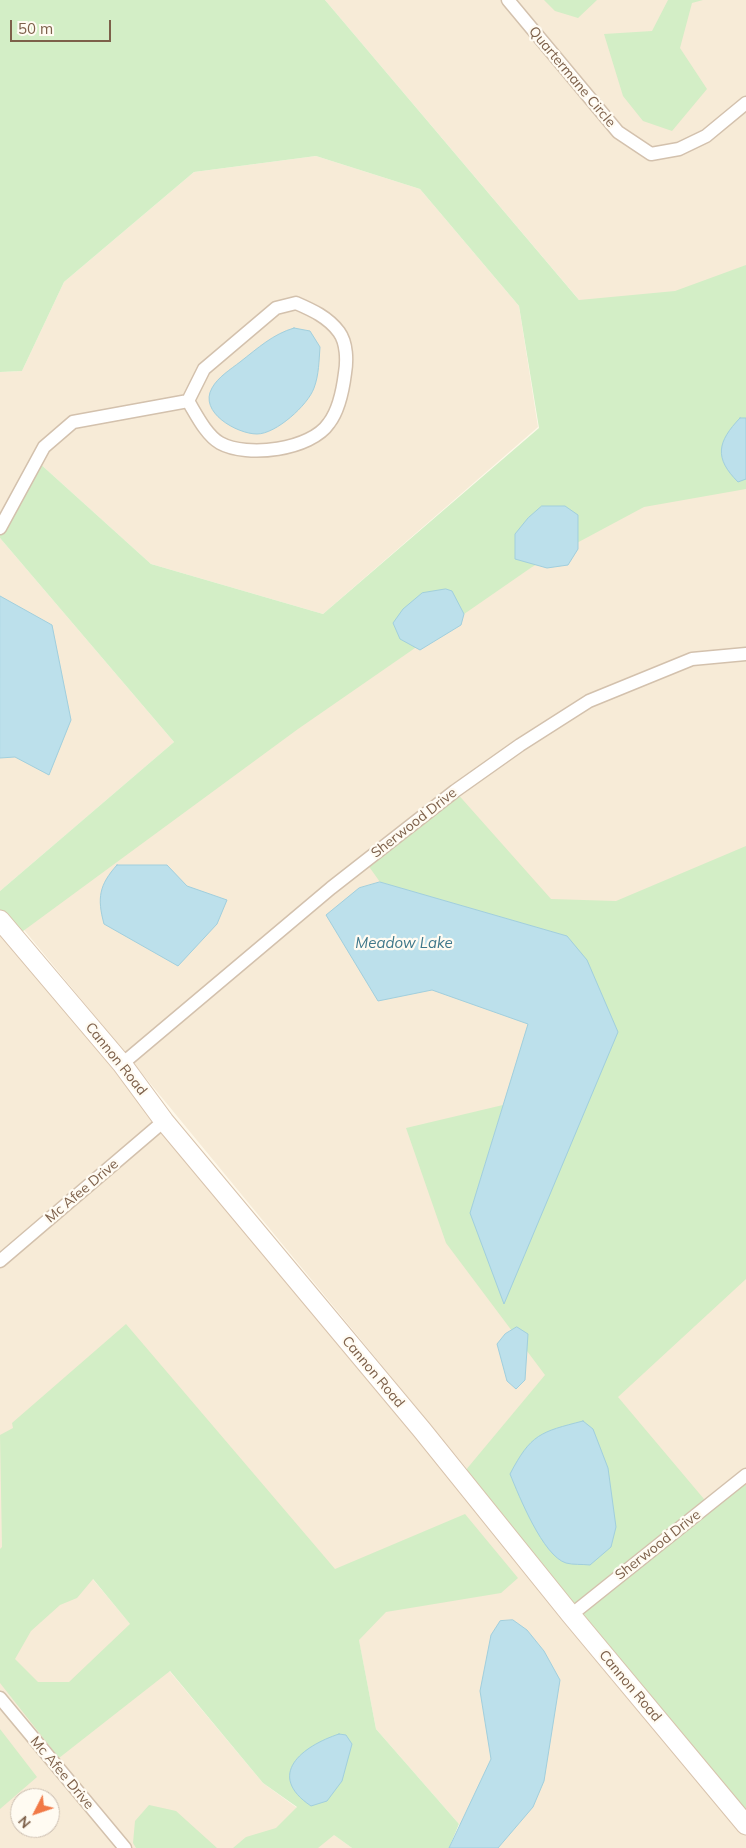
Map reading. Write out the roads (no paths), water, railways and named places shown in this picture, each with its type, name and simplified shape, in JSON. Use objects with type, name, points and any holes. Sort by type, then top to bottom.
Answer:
[{"type":"main road","name":"Cannon Road","points":[[0,920],[122,1064],[164,1122],[422,1430],[571,1615],[746,1825]]},
{"type":"street","name":"Quartermane Circle","points":[[508,0],[618,132],[651,154],[679,149],[706,136],[746,103]]},
{"type":"street","points":[[296,303],[322,314],[340,333],[347,358],[344,384],[329,424],[310,440],[261,450],[238,450],[218,442],[203,425],[188,401],[204,369],[276,308],[296,303]]},
{"type":"street","points":[[0,528],[44,447],[73,422],[188,401]]},
{"type":"street","name":"Sherwood Drive","points":[[122,1064],[331,888],[455,791],[520,744],[589,701],[692,659],[746,654]]},
{"type":"street","name":"Mc Afee Drive","points":[[0,1260],[164,1122]]},
{"type":"street","name":"Sherwood Drive","points":[[571,1615],[746,1475]]},
{"type":"street","name":"Mc Afee Drive","points":[[0,1698],[125,1848]]},
{"type":"water","points":[[294,328],[310,331],[320,347],[316,383],[311,395],[282,424],[265,433],[249,433],[230,426],[215,413],[210,405],[209,397],[212,388],[225,374],[266,342]]},
{"type":"water","points":[[740,418],[746,418],[746,479],[738,482],[725,465],[721,450],[727,435]]},
{"type":"water","points":[[542,506],[565,506],[578,515],[578,549],[568,565],[547,568],[515,559],[515,534],[528,518]]},
{"type":"water","points":[[446,589],[452,591],[464,614],[461,625],[420,650],[400,639],[393,623],[403,609],[422,593]]},
{"type":"water","points":[[0,596],[52,625],[71,720],[49,775],[15,757],[0,758]]},
{"type":"water","points":[[117,865],[167,865],[187,886],[227,900],[217,924],[178,966],[104,924],[100,899],[101,892],[106,879]]},
{"type":"water","name":"Meadow Lake","points":[[380,882],[567,936],[587,960],[618,1032],[504,1304],[470,1213],[528,1024],[432,990],[378,1001],[326,915],[359,888]]},
{"type":"water","points":[[517,1327],[528,1334],[525,1380],[516,1389],[507,1381],[497,1344],[505,1334]]},
{"type":"water","points":[[583,1421],[593,1429],[608,1468],[616,1527],[611,1547],[590,1565],[566,1563],[557,1558],[549,1549],[533,1524],[510,1474],[524,1450],[538,1437],[556,1428]]},
{"type":"water","points":[[513,1620],[527,1630],[544,1651],[560,1680],[544,1781],[533,1807],[498,1848],[449,1848],[491,1759],[480,1691],[491,1635],[500,1621]]},
{"type":"water","points":[[339,1734],[346,1735],[352,1744],[342,1781],[327,1801],[311,1806],[297,1794],[291,1783],[290,1773],[294,1763],[302,1754],[325,1739]]}]
